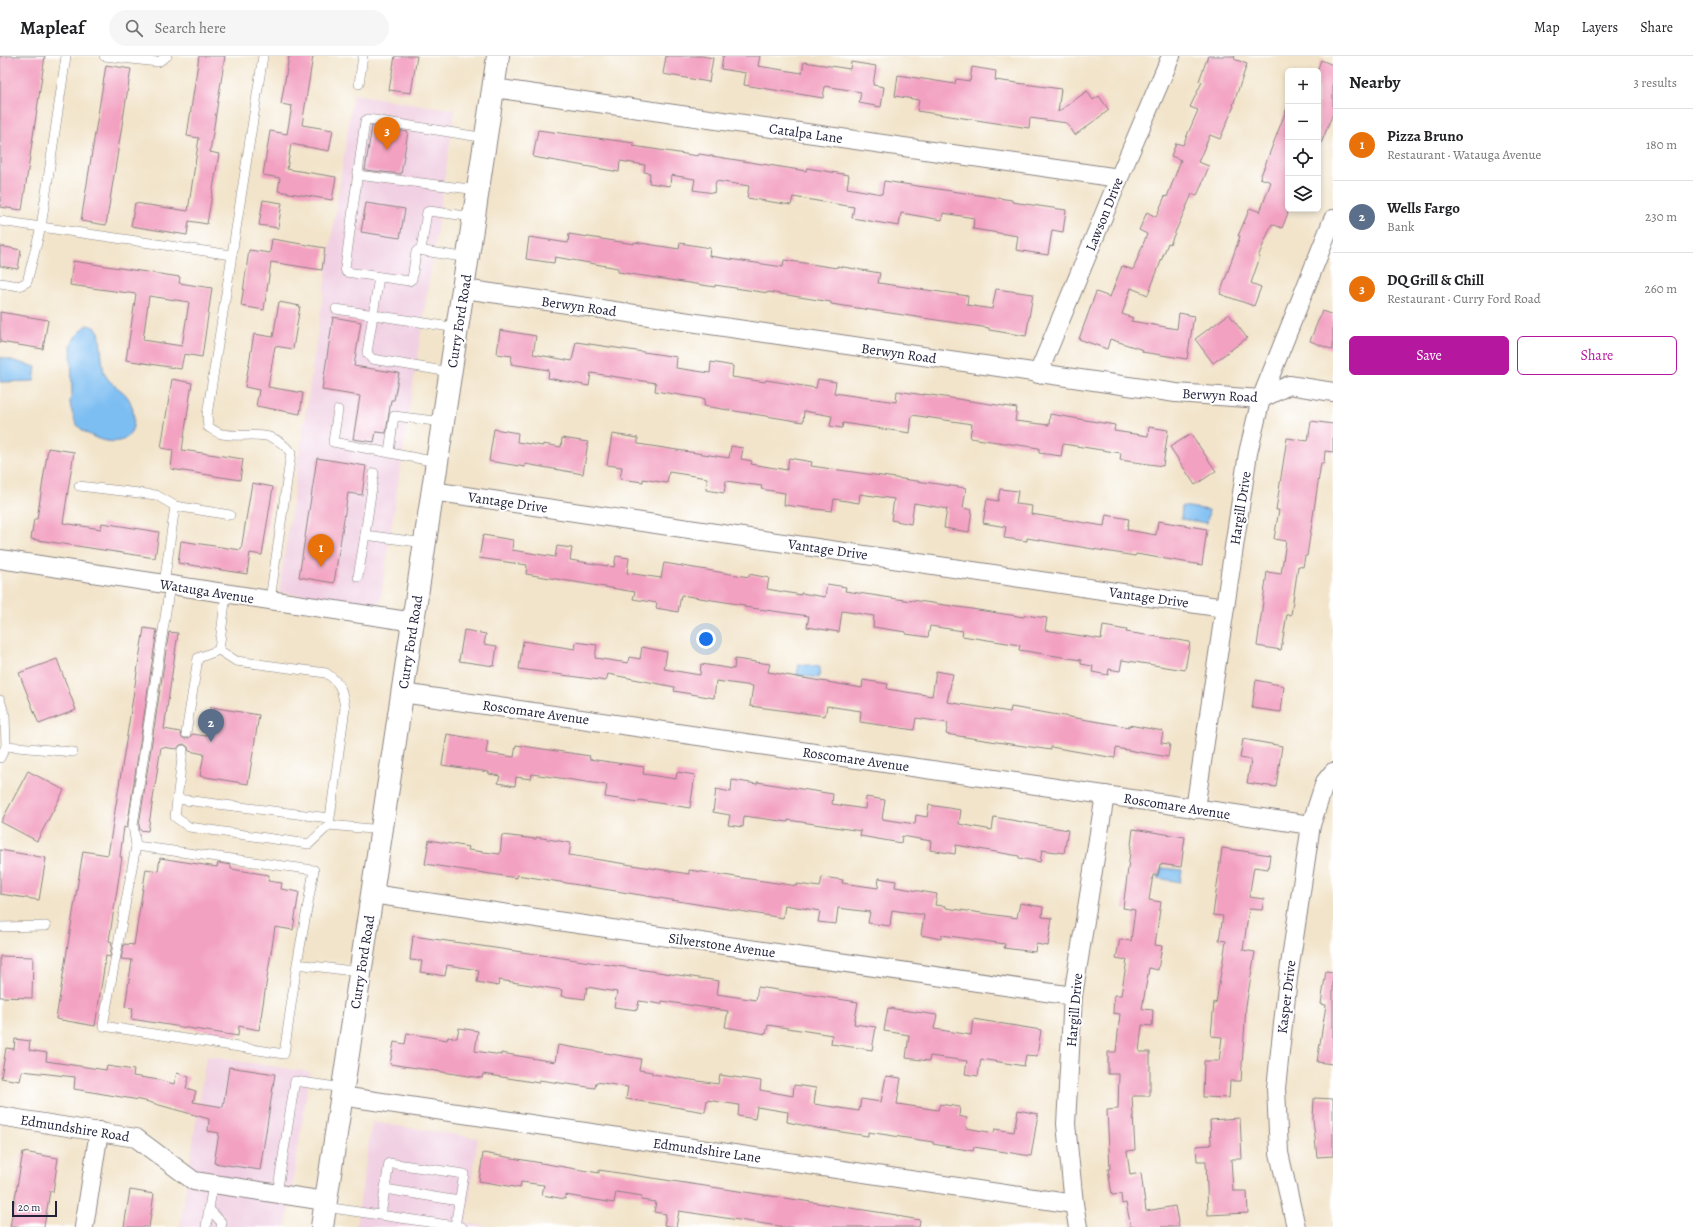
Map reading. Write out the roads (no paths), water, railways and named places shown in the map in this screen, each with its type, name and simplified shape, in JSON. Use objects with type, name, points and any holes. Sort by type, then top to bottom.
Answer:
[{"type":"street","name":"Curry Ford Road","points":[[324,1212],[498,56]]},
{"type":"street","name":"Lawson Drive","points":[[1038,374],[1118,178],[1171,56]]},
{"type":"street","name":"Catalpa Lane","points":[[494,88],[1118,178]]},
{"type":"street","name":"Hargill Drive","points":[[1195,809],[1248,453],[1261,399],[1333,219]]},
{"type":"street","name":"Berwyn Road","points":[[464,289],[1176,393],[1261,399],[1289,385],[1333,392]]},
{"type":"street","name":"Vantage Drive","points":[[432,491],[1224,608]]},
{"type":"street","name":"Watauga Avenue","points":[[0,559],[414,622]]},
{"type":"street","name":"Roscomare Avenue","points":[[402,693],[1311,825]]},
{"type":"street","name":"Kasper Drive","points":[[1296,1227],[1279,1153],[1276,1088],[1288,978],[1311,825],[1325,782],[1333,772]]},
{"type":"street","name":"Hargill Drive","points":[[1078,1227],[1074,1204],[1066,1124],[1073,996],[1105,795]]},
{"type":"street","name":"Silverstone Avenue","points":[[372,894],[1073,996]]},
{"type":"street","name":"Edmundshire Lane","points":[[342,1092],[1074,1204]]},
{"type":"street","name":"Edmundshire Road","points":[[0,1116],[136,1138],[194,1181],[277,1194],[324,1212]]},
{"type":"street","points":[[84,1227],[99,1131]]},
{"type":"lane","points":[[0,283],[18,286],[27,282],[41,227],[66,56]]},
{"type":"lane","points":[[104,56],[158,62],[167,56]]},
{"type":"lane","points":[[263,56],[207,415],[208,427],[220,434],[272,436],[285,444],[292,453],[270,600]]},
{"type":"lane","points":[[359,84],[363,56]]},
{"type":"lane","points":[[468,258],[418,250],[416,252],[412,279],[409,281],[345,270],[364,121],[368,119],[486,138]]},
{"type":"lane","points":[[357,175],[478,190]]},
{"type":"lane","points":[[421,250],[427,212],[429,211],[474,217]]},
{"type":"lane","points":[[0,221],[232,255]]},
{"type":"lane","points":[[379,276],[367,353],[372,359],[451,372]]},
{"type":"lane","points":[[336,309],[457,328]]},
{"type":"lane","points":[[338,410],[333,442],[437,462]]},
{"type":"lane","points":[[389,452],[394,416],[443,422]]},
{"type":"lane","points":[[358,577],[374,473]]},
{"type":"lane","points":[[79,486],[156,495],[175,506],[230,515]]},
{"type":"lane","points":[[136,846],[314,870],[297,964],[284,1054],[103,1026],[136,846],[133,825],[167,585],[175,506]]},
{"type":"lane","points":[[365,535],[425,543]]},
{"type":"lane","points":[[219,650],[226,594]]},
{"type":"lane","points":[[186,733],[198,658],[219,650]]},
{"type":"lane","points":[[183,750],[176,817],[189,827],[309,844],[329,822],[345,708],[342,691],[336,680],[326,673],[236,661],[219,650]]},
{"type":"lane","points":[[0,700],[5,716],[6,746],[0,758]]},
{"type":"lane","points":[[6,746],[73,752]]},
{"type":"lane","points":[[177,798],[382,830]]},
{"type":"lane","points":[[0,927],[46,926]]},
{"type":"lane","points":[[297,964],[360,972]]},
{"type":"lane","points":[[277,1194],[294,1081],[342,1092]]},
{"type":"lane","points":[[324,1212],[381,1215],[459,1226],[459,1201],[464,1174],[388,1163],[381,1215]]},
{"type":"lane","points":[[206,1227],[213,1184]]},
{"type":"lane","points":[[384,1190],[459,1201]]},
{"type":"lane","points":[[209,1209],[222,1223],[221,1227]]},
{"type":"water","points":[[87,325],[95,327],[99,332],[105,375],[109,381],[123,392],[132,405],[134,416],[133,427],[127,437],[121,441],[106,441],[91,436],[78,426],[72,412],[70,403],[72,394],[71,346],[75,337]]},
{"type":"water","points":[[0,357],[36,367],[34,381],[0,382]]},
{"type":"water","points":[[1182,506],[1209,510],[1207,523],[1181,519]]},
{"type":"water","points":[[799,664],[820,667],[819,678],[797,675]]},
{"type":"water","points":[[1162,868],[1182,870],[1180,882],[1157,878]]},
{"type":"place","name":"DQ Grill & Chill","points":[[387,150]]},
{"type":"place","name":"Pizza Bruno","points":[[321,567]]},
{"type":"place","name":"Wells Fargo","points":[[211,742]]}]
